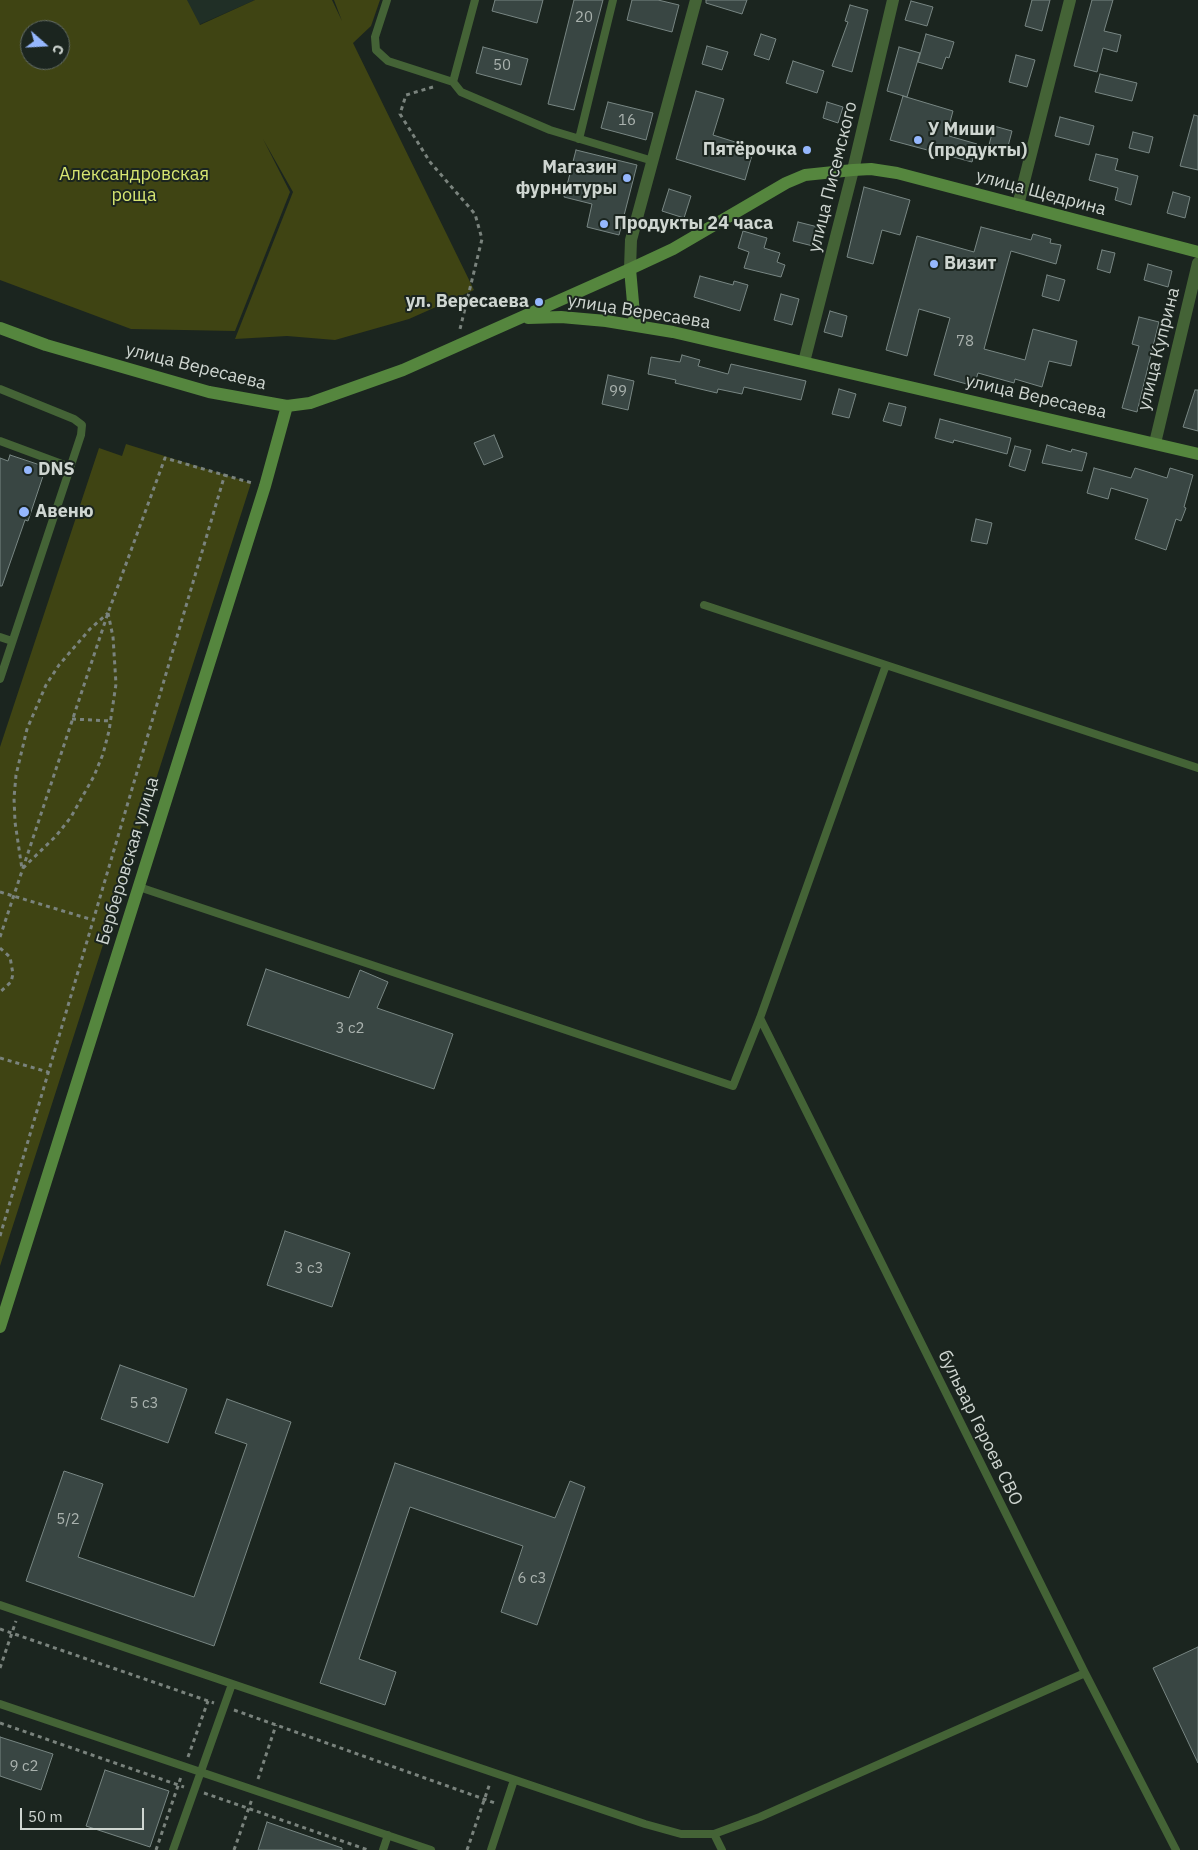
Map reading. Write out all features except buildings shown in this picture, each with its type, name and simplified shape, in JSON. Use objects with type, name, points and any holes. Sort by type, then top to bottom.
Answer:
[{"type":"main road","name":"улица Щедрина","points":[[520,318],[673,249],[786,182],[805,175],[853,170],[871,169],[897,173],[1198,252]]},
{"type":"main road","points":[[630,269],[635,325]]},
{"type":"main road","name":"улица Вересаева","points":[[0,328],[46,345],[209,392],[287,406],[310,403],[403,370],[520,318],[561,317],[635,325],[804,362],[1198,454]]},
{"type":"main road","name":"Берберовская улица","points":[[0,1327],[265,486],[287,406]]},
{"type":"street","points":[[630,269],[631,240],[654,161],[696,0]]},
{"type":"street","name":"улица Писемского","points":[[804,362],[853,170],[893,0]]},
{"type":"street","points":[[1018,205],[1070,0]]},
{"type":"street","name":"улица Куприна","points":[[1155,443],[1198,263]]},
{"type":"lane","points":[[388,0],[376,38],[376,50],[388,61],[453,82],[461,92],[492,107],[550,130],[654,161]]},
{"type":"lane","points":[[453,82],[475,0]]},
{"type":"lane","points":[[579,139],[613,0]]},
{"type":"lane","points":[[0,389],[74,419],[82,425],[81,435],[1,675]]},
{"type":"lane","points":[[0,441],[70,467]]},
{"type":"lane","points":[[704,605],[1198,768]]},
{"type":"lane","points":[[0,637],[12,642]]},
{"type":"lane","points":[[139,887],[733,1086],[760,1018],[886,665]]},
{"type":"lane","name":"бульвар Героев СВО","points":[[760,1018],[1085,1673],[1176,1850]]},
{"type":"lane","points":[[0,1605],[645,1824],[682,1834],[714,1834],[760,1817],[1085,1673]]},
{"type":"lane","points":[[173,1850],[232,1684]]},
{"type":"lane","points":[[0,1704],[431,1850]]},
{"type":"lane","points":[[491,1850],[514,1780]]},
{"type":"lane","points":[[714,1834],[722,1850]]},
{"type":"lane","points":[[383,1850],[388,1835]]},
{"type":"path","points":[[453,82],[406,96],[400,114],[430,162],[475,214],[482,239],[455,347]]},
{"type":"path","points":[[0,938],[108,613],[165,458],[265,486]]},
{"type":"path","points":[[0,1236],[225,474]]},
{"type":"path","points":[[22,869],[56,836],[83,797],[103,754],[111,721],[116,684],[115,660],[108,613]]},
{"type":"path","points":[[22,869],[15,822],[14,798],[21,751],[27,728],[46,685],[59,665],[90,629],[108,613]]},
{"type":"path","points":[[72,719],[111,721]]},
{"type":"path","points":[[0,892],[93,920]]},
{"type":"path","points":[[0,948],[10,957],[13,974],[11,982],[0,992]]},
{"type":"path","points":[[0,1058],[48,1072]]},
{"type":"path","points":[[0,1668],[19,1611]]},
{"type":"path","points":[[0,1629],[224,1706],[506,1807]]},
{"type":"path","points":[[467,1850],[493,1772]]},
{"type":"shaded area","points":[[185,0],[255,0],[196,26]]},
{"type":"green space","name":"Александровская роща","points":[[0,0],[187,0],[200,25],[255,0],[332,0],[342,21],[334,0],[380,0],[371,26],[353,43],[474,290],[409,319],[335,340],[287,336],[235,339],[293,192],[263,139],[290,192],[235,331],[131,329],[0,280]]},
{"type":"green space","points":[[126,444],[251,483],[0,1266],[0,747],[99,448],[122,456]]},
{"type":"place","name":"У Миши (продукты)","points":[[918,140]]},
{"type":"place","name":"Пятёрочка","points":[[807,150]]},
{"type":"place","name":"Магазин фурнитуры","points":[[627,178]]},
{"type":"place","name":"Продукты 24 часа","points":[[604,224]]},
{"type":"place","name":"Визит","points":[[934,264]]},
{"type":"place","name":"ул. Вересаева","points":[[539,302]]},
{"type":"place","name":"DNS","points":[[28,470]]},
{"type":"place","name":"Авеню","points":[[24,512]]}]
